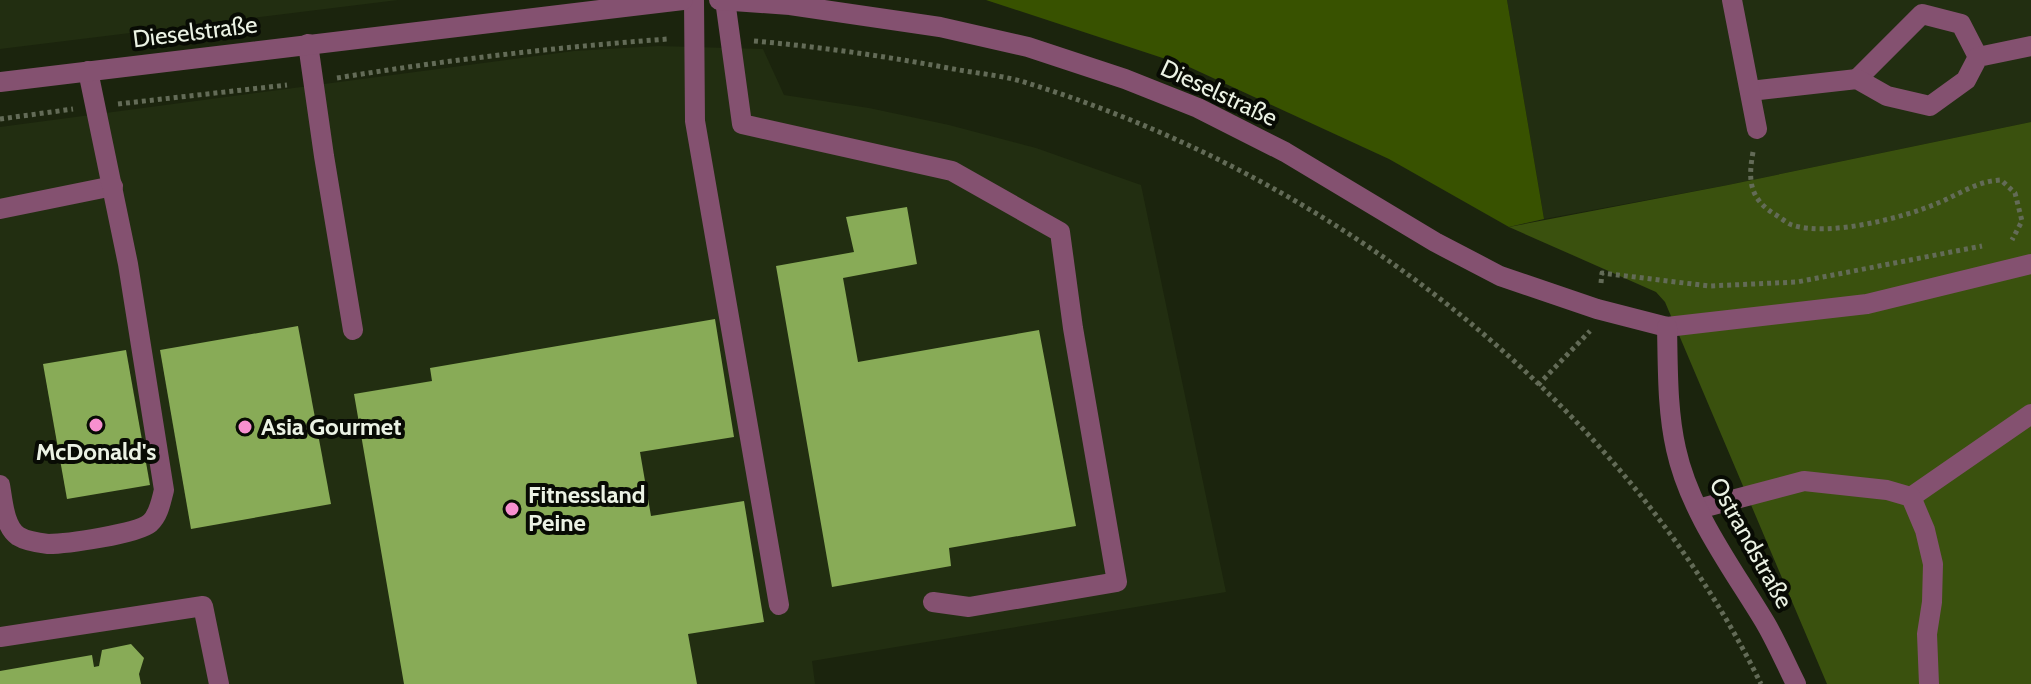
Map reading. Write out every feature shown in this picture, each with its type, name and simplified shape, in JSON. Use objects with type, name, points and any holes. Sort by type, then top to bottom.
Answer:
[{"type":"street","name":"Dieselstraße","points":[[0,82],[683,0]]},
{"type":"street","points":[[694,0],[695,121],[779,605]]},
{"type":"street","name":"Dieselstraße","points":[[719,0],[790,5],[940,27],[1028,47],[1125,79],[1198,108],[1285,152],[1413,229],[1500,276],[1597,309],[1667,327]]},
{"type":"street","points":[[725,0],[742,124],[952,171],[1060,232],[1073,328],[1117,582],[969,607],[933,602]]},
{"type":"street","points":[[1732,0],[1757,129]]},
{"type":"street","points":[[1857,79],[1921,7],[1961,24],[1978,57]]},
{"type":"street","points":[[308,44],[353,330]]},
{"type":"street","points":[[1978,57],[2031,46]]},
{"type":"street","points":[[1750,91],[1857,79],[1887,96],[1930,106],[1966,80],[1978,57]]},
{"type":"street","points":[[0,485],[5,514],[16,535],[50,544],[135,531],[151,522],[159,509],[164,490],[131,283],[88,71]]},
{"type":"street","points":[[0,209],[113,186]]},
{"type":"street","points":[[1667,327],[1867,304],[2031,264]]},
{"type":"street","name":"Ostrandstraße","points":[[1667,327],[1668,391],[1676,449],[1698,509],[1767,627],[1796,684]]},
{"type":"street","points":[[1911,497],[2031,414]]},
{"type":"street","points":[[1698,509],[1804,481],[1887,490],[1911,497]]},
{"type":"street","points":[[1911,497],[1925,530],[1933,564],[1927,634],[1929,684]]},
{"type":"street","points":[[0,637],[203,606],[219,684]]},
{"type":"path","points":[[0,119],[313,82],[415,65],[565,47],[694,37]]},
{"type":"path","points":[[730,39],[907,60],[1025,82],[1170,136],[1305,205],[1449,303],[1594,438],[1693,565],[1761,684]]},
{"type":"path","points":[[1602,273],[1709,286],[1797,282],[2012,240],[2022,221],[2015,193],[2001,180],[1985,181],[1901,216],[1859,225],[1792,225],[1766,210],[1755,196],[1749,175],[1757,129]]},
{"type":"shaded area","points":[[0,0],[398,0],[0,49]]},
{"type":"shaded area","points":[[1507,0],[2031,0],[2031,122],[1728,185],[1544,219]]},
{"type":"shaded area","points":[[659,46],[763,49],[784,95],[869,108],[949,125],[1036,148],[1141,185],[1226,592],[812,661],[815,684],[0,684],[0,127],[574,51]]},
{"type":"green space","points":[[986,0],[1507,0],[1544,219],[1509,227],[1389,159],[1187,66]]},
{"type":"green space","points":[[2031,122],[2031,684],[1827,684],[1665,302],[1656,292],[1509,227]]},
{"type":"building","points":[[907,207],[917,264],[843,278],[858,362],[1039,330],[1076,526],[949,548],[951,566],[832,587],[776,266],[854,252],[846,217]]},
{"type":"building","name":"Fitnessland Peine","points":[[715,319],[734,437],[640,452],[651,516],[744,501],[764,622],[688,634],[697,684],[404,684],[354,394],[432,381],[430,368]]},
{"type":"building","name":"Asia Gourmet","points":[[298,326],[331,504],[191,529],[160,350]]},
{"type":"building","name":"McDonald's","points":[[126,350],[150,485],[67,499],[43,364]]},
{"type":"building","points":[[131,644],[144,658],[139,674],[141,684],[0,684],[0,671],[92,655],[94,667],[99,666],[102,650]]},
{"type":"place","name":"McDonald's","points":[[96,425]]},
{"type":"place","name":"Asia Gourmet","points":[[245,427]]},
{"type":"place","name":"Fitnessland Peine","points":[[512,509]]}]
